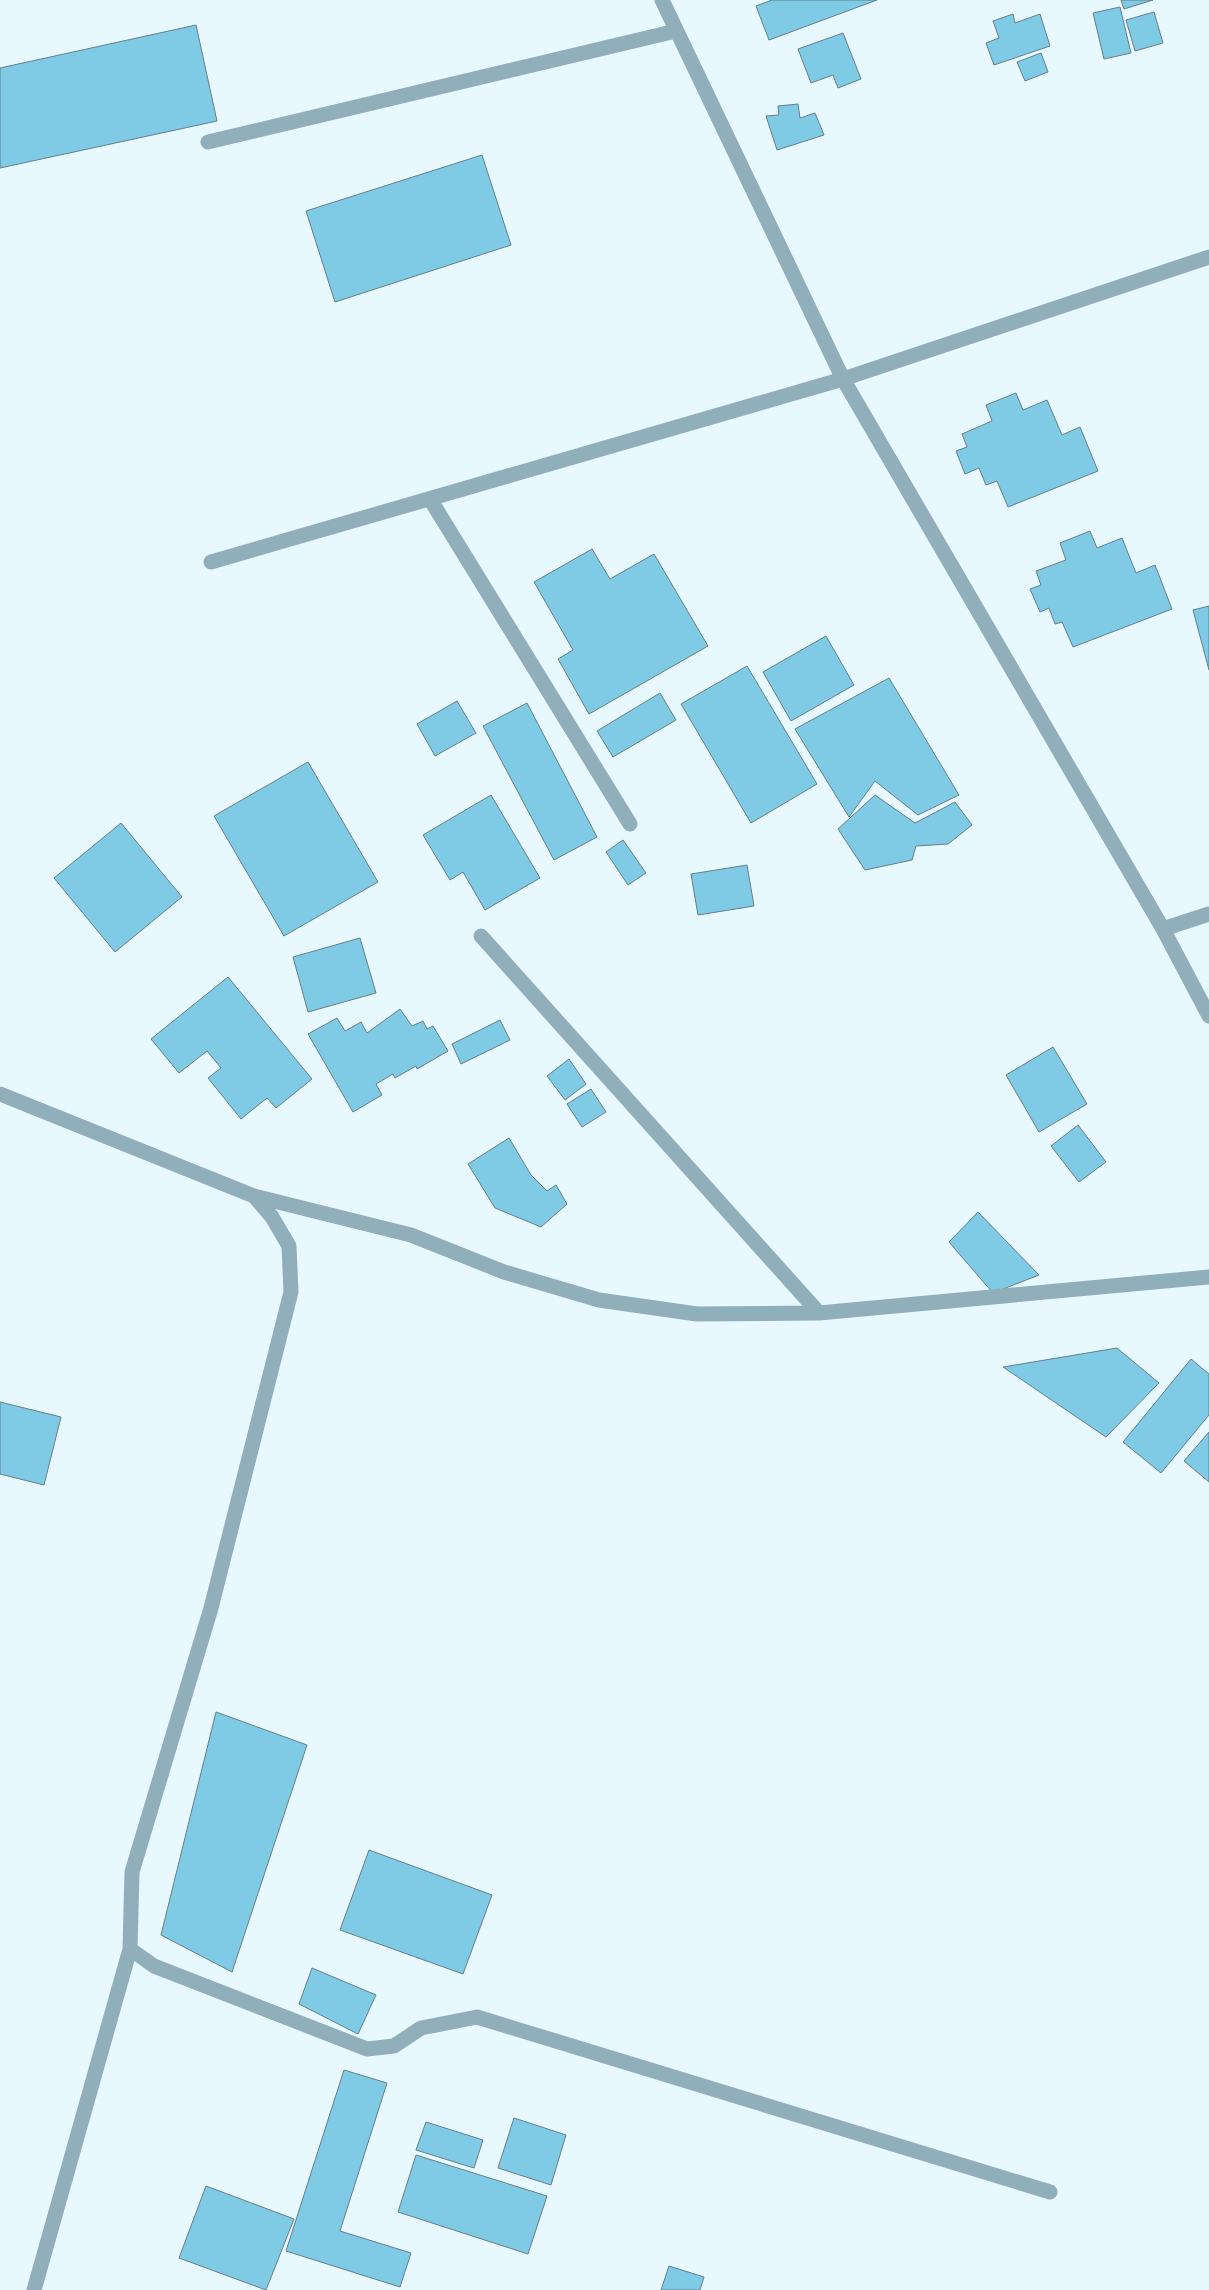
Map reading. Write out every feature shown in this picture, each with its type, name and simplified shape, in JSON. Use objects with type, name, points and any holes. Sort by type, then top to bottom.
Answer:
[{"type":"street","points":[[662,0],[843,379],[1163,929],[1209,1016]]},
{"type":"street","points":[[208,142],[676,31]]},
{"type":"street","points":[[211,562],[843,379],[1209,257]]},
{"type":"street","points":[[430,499],[630,824]]},
{"type":"street","points":[[1163,929],[1209,914]]},
{"type":"street","points":[[481,936],[819,1313]]},
{"type":"street","points":[[0,1094],[254,1196],[411,1235],[504,1272],[599,1300],[697,1314],[819,1313],[1209,1277]]},
{"type":"street","points":[[34,2290],[130,1949],[132,1872],[211,1608],[291,1292],[289,1246],[272,1218],[254,1196]]},
{"type":"street","points":[[130,1949],[154,1966],[367,2049],[394,2046],[420,2028],[477,2017],[1050,2192]]},
{"type":"building","points":[[772,0],[877,0],[769,40],[756,6]]},
{"type":"building","points":[[1121,0],[1153,0],[1124,9]]},
{"type":"building","points":[[1120,7],[1131,53],[1104,59],[1093,13]]},
{"type":"building","points":[[1154,12],[1163,43],[1135,51],[1126,20]]},
{"type":"building","points":[[1013,14],[1015,23],[1040,14],[1050,46],[994,65],[986,43],[999,38],[993,21]]},
{"type":"building","points":[[196,25],[217,121],[0,168],[0,68]]},
{"type":"building","points":[[843,33],[861,79],[838,88],[833,75],[811,83],[798,49]]},
{"type":"building","points":[[1041,53],[1048,72],[1025,81],[1017,62]]},
{"type":"building","points":[[798,104],[800,118],[815,113],[824,135],[777,150],[766,116],[779,115],[778,106]]},
{"type":"building","points":[[482,155],[511,245],[335,302],[306,211]]},
{"type":"building","points":[[1016,393],[1023,410],[1047,400],[1062,435],[1080,427],[1098,471],[1008,507],[997,481],[986,485],[979,468],[965,474],[956,451],[967,447],[962,434],[992,421],[986,405]]},
{"type":"building","points":[[1090,531],[1097,548],[1122,538],[1136,573],[1155,565],[1172,609],[1073,647],[1062,622],[1055,624],[1049,608],[1040,612],[1030,589],[1041,585],[1036,571],[1066,560],[1060,543]]},
{"type":"building","points":[[592,549],[610,579],[654,554],[708,646],[589,714],[558,659],[573,650],[534,582]]},
{"type":"building","points":[[1209,606],[1209,670],[1193,610]]},
{"type":"building","points":[[826,636],[854,685],[791,721],[763,672]]},
{"type":"building","points":[[747,666],[817,784],[751,823],[681,704]]},
{"type":"building","points":[[889,678],[959,795],[918,815],[875,781],[849,817],[795,729]]},
{"type":"building","points":[[660,693],[676,720],[613,757],[597,731]]},
{"type":"building","points":[[457,701],[476,733],[435,756],[417,724]]},
{"type":"building","points":[[527,703],[597,837],[554,860],[483,726]]},
{"type":"building","points":[[308,762],[378,882],[284,936],[214,816]]},
{"type":"building","points":[[491,795],[540,878],[485,910],[463,872],[450,880],[423,835]]},
{"type":"building","points":[[875,795],[915,823],[955,802],[972,825],[948,844],[916,846],[912,860],[865,870],[838,829]]},
{"type":"building","points":[[121,823],[182,897],[115,952],[54,878]]},
{"type":"building","points":[[623,840],[646,873],[628,885],[606,852]]},
{"type":"building","points":[[747,865],[754,906],[698,915],[691,874]]},
{"type":"building","points":[[360,938],[376,993],[308,1012],[293,957]]},
{"type":"building","points":[[228,977],[312,1079],[276,1108],[267,1098],[241,1119],[208,1078],[221,1068],[207,1051],[179,1073],[151,1039]]},
{"type":"building","points":[[400,1009],[412,1026],[423,1021],[427,1029],[433,1026],[448,1051],[417,1069],[416,1066],[395,1078],[393,1074],[376,1084],[382,1095],[353,1112],[308,1034],[337,1018],[345,1031],[361,1022],[367,1033]]},
{"type":"building","points":[[500,1020],[510,1040],[461,1064],[452,1044]]},
{"type":"building","points":[[1053,1047],[1087,1104],[1039,1132],[1006,1075]]},
{"type":"building","points":[[569,1059],[586,1084],[565,1100],[547,1076]]},
{"type":"building","points":[[591,1089],[606,1112],[582,1127],[567,1104]]},
{"type":"building","points":[[1078,1125],[1106,1162],[1079,1182],[1051,1146]]},
{"type":"building","points":[[509,1138],[531,1175],[547,1191],[556,1185],[567,1204],[541,1227],[495,1208],[468,1164]]},
{"type":"building","points":[[978,1212],[1039,1275],[993,1293],[949,1242]]},
{"type":"building","points":[[1117,1348],[1159,1383],[1106,1437],[1003,1367]]},
{"type":"building","points":[[1191,1359],[1209,1374],[1209,1415],[1161,1473],[1123,1442]]},
{"type":"building","points":[[0,1402],[61,1417],[44,1485],[0,1474]]},
{"type":"building","points":[[1209,1432],[1209,1482],[1184,1461]]},
{"type":"building","points":[[216,1712],[307,1745],[232,1972],[161,1935]]},
{"type":"building","points":[[369,1850],[492,1895],[463,1974],[340,1930]]},
{"type":"building","points":[[312,1968],[376,1995],[358,2034],[299,2004]]},
{"type":"building","points":[[344,2070],[387,2083],[340,2231],[411,2253],[400,2287],[286,2251]]},
{"type":"building","points":[[514,2118],[566,2135],[551,2185],[498,2168]]},
{"type":"building","points":[[426,2122],[483,2140],[474,2168],[416,2150]]},
{"type":"building","points":[[416,2155],[547,2196],[528,2254],[398,2212]]},
{"type":"building","points":[[206,2186],[294,2219],[266,2290],[179,2258]]},
{"type":"building","points":[[669,2266],[704,2277],[700,2290],[661,2290]]}]
